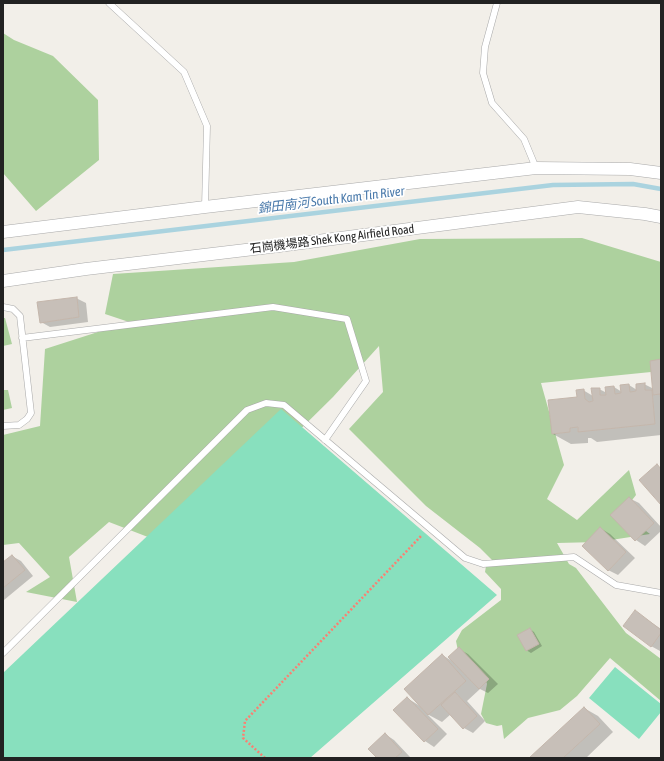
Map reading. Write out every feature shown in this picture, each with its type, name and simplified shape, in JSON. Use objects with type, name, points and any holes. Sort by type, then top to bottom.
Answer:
[{"type":"street","points":[[3,232],[205,206],[536,168],[630,169],[661,173]]},
{"type":"street","name":"石崗機場路 Shek Kong Airfield Road","points":[[3,281],[86,269],[279,246],[578,207],[661,217]]},
{"type":"lane","points":[[110,3],[184,72],[207,126],[205,206]]},
{"type":"lane","points":[[497,3],[485,47],[483,74],[492,103],[524,139],[536,168]]},
{"type":"lane","points":[[3,307],[13,309],[20,316],[31,414],[19,425],[3,426]]},
{"type":"lane","points":[[22,338],[274,307],[347,319],[366,380],[325,440]]},
{"type":"lane","points":[[3,653],[247,410],[266,403],[284,405],[465,558],[483,564],[574,557],[616,585],[661,593]]},
{"type":"path","points":[[265,758],[242,738],[245,721],[430,528]]},
{"type":"green space","points":[[3,33],[14,40],[53,56],[98,100],[99,160],[36,211],[3,173]]},
{"type":"green space","points":[[582,238],[661,262],[661,371],[541,383],[564,465],[547,499],[577,520],[629,470],[636,495],[622,513],[650,534],[598,542],[557,543],[569,564],[576,568],[626,633],[661,659],[661,701],[610,658],[577,696],[560,710],[528,718],[504,739],[502,725],[497,726],[486,723],[481,714],[487,684],[485,677],[458,651],[456,641],[462,630],[501,600],[501,589],[485,572],[486,566],[497,565],[480,548],[426,506],[349,429],[383,392],[379,346],[333,397],[179,549],[109,522],[69,557],[77,602],[26,592],[50,577],[19,543],[3,545],[3,435],[40,426],[45,349],[129,322],[105,314],[113,274],[294,262],[420,239]]},
{"type":"green space","points":[[3,318],[5,318],[12,344],[3,346]]},
{"type":"green space","points":[[3,390],[8,390],[12,408],[3,410]]},
{"type":"green space","points":[[281,409],[497,595],[310,758],[3,758],[3,673]]},
{"type":"green space","points":[[615,667],[661,704],[661,712],[639,739],[589,698]]},
{"type":"building","points":[[77,297],[79,317],[40,323],[37,302]]},
{"type":"building","points":[[661,359],[661,402],[660,394],[653,395],[650,361]]},
{"type":"building","points":[[645,383],[645,390],[652,390],[655,424],[578,432],[578,427],[570,428],[570,432],[552,434],[548,400],[577,397],[576,390],[584,389],[585,399],[589,402],[593,401],[591,388],[600,388],[600,395],[606,395],[605,387],[614,386],[615,394],[621,393],[620,385],[629,384],[630,392],[636,391],[636,384]]},
{"type":"building","points":[[657,464],[661,469],[661,505],[639,480]]},
{"type":"building","points":[[629,497],[654,523],[635,541],[610,515]]},
{"type":"building","points":[[600,527],[626,552],[608,571],[582,546]]},
{"type":"building","points":[[12,555],[25,570],[3,588],[3,562]]},
{"type":"building","points":[[635,610],[661,630],[661,633],[651,647],[623,626]]},
{"type":"building","points":[[530,628],[539,644],[526,651],[517,635]]},
{"type":"building","points":[[459,647],[489,679],[479,689],[448,657]]},
{"type":"building","points":[[442,654],[466,681],[428,715],[404,689]]},
{"type":"building","points":[[455,692],[477,716],[463,729],[441,705]]},
{"type":"building","points":[[407,697],[438,729],[424,742],[393,710]]},
{"type":"building","points":[[584,707],[600,724],[563,758],[529,758]]},
{"type":"building","points":[[385,733],[402,752],[395,758],[377,758],[368,749]]},
{"type":"waterway","name":"錦田南河 South Kam Tin River","points":[[3,250],[553,185],[633,184],[661,189]]}]
